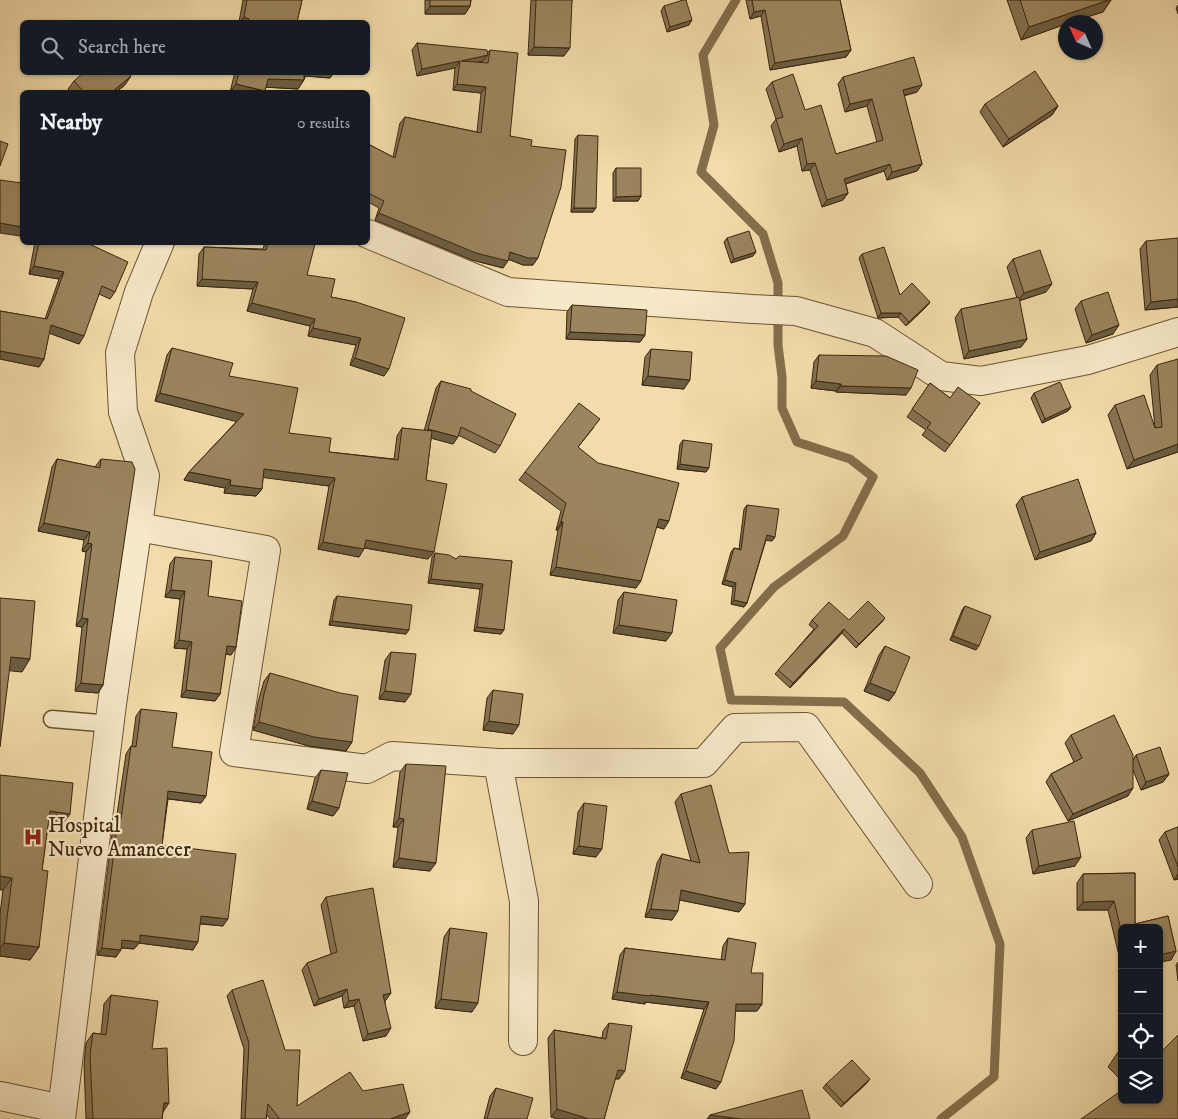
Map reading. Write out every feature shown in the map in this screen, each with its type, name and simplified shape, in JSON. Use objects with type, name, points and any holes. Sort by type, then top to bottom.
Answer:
[{"type":"street","points":[[370,235],[508,292],[752,310],[796,311],[875,333],[941,376],[981,381],[1088,360],[1178,332]]},
{"type":"street","points":[[0,1096],[61,1114],[145,476],[123,412],[120,354],[139,292],[159,245]]},
{"type":"street","points":[[138,527],[266,550],[234,752],[367,769],[392,756],[498,763],[704,764],[735,728],[806,727],[918,884]]},
{"type":"street","points":[[498,763],[524,901],[523,1041]]},
{"type":"lane","points":[[52,719],[111,724]]},
{"type":"building","points":[[247,0],[302,0],[297,20],[249,20],[244,17]]},
{"type":"building","points":[[430,0],[471,0],[470,6],[430,6]]},
{"type":"building","points":[[536,0],[572,0],[570,48],[534,47]]},
{"type":"building","points":[[686,0],[692,20],[670,27],[664,6]]},
{"type":"building","points":[[752,0],[840,0],[851,50],[775,63],[765,10],[754,12]]},
{"type":"building","points":[[1020,0],[1109,0],[1065,15],[1058,15],[1058,17],[1029,27]]},
{"type":"building","points":[[417,43],[487,50],[488,55],[461,61],[488,63],[490,50],[518,53],[510,136],[532,140],[531,146],[566,150],[561,187],[538,258],[528,258],[510,252],[508,261],[476,253],[379,213],[384,201],[370,194],[370,145],[395,158],[405,117],[481,133],[486,87],[457,84],[460,61],[422,69]]},
{"type":"building","points":[[914,57],[922,85],[903,90],[922,164],[892,172],[890,164],[844,179],[848,193],[827,200],[815,163],[807,164],[802,138],[784,144],[776,119],[783,117],[772,82],[793,74],[805,110],[821,105],[836,154],[883,140],[872,99],[850,104],[843,77]]},
{"type":"building","points":[[1035,71],[1058,106],[1009,139],[985,104]]},
{"type":"building","points":[[81,75],[131,76],[114,90],[82,90],[74,81]]},
{"type":"building","points":[[238,75],[304,75],[304,80],[268,79],[265,90],[236,84]]},
{"type":"building","points":[[578,135],[598,136],[596,208],[574,208]]},
{"type":"building","points":[[0,141],[8,144],[0,166]]},
{"type":"building","points":[[616,168],[641,168],[641,196],[616,197]]},
{"type":"building","points":[[0,180],[20,183],[20,227],[0,223]]},
{"type":"building","points":[[749,231],[756,252],[734,259],[727,238]]},
{"type":"building","points":[[1178,238],[1178,299],[1151,302],[1146,241]]},
{"type":"building","points":[[38,245],[91,245],[128,262],[115,292],[102,286],[84,336],[51,325],[44,359],[0,351],[0,311],[47,319],[64,272],[34,266]]},
{"type":"building","points":[[267,245],[315,245],[307,275],[335,279],[331,297],[356,302],[405,318],[389,369],[355,358],[361,338],[313,328],[315,319],[252,303],[258,282],[202,279],[204,247],[266,250]]},
{"type":"building","points":[[884,247],[900,295],[912,283],[930,302],[909,322],[901,313],[881,313],[862,254]]},
{"type":"building","points":[[1040,250],[1052,284],[1024,293],[1013,259]]},
{"type":"building","points":[[1108,292],[1119,325],[1092,335],[1081,301]]},
{"type":"building","points":[[1019,297],[1027,339],[969,351],[961,309]]},
{"type":"building","points":[[572,305],[647,310],[645,335],[570,332]]},
{"type":"building","points":[[172,348],[233,363],[229,376],[298,388],[289,433],[331,438],[329,452],[398,460],[402,428],[432,431],[426,480],[447,484],[434,552],[366,540],[364,549],[323,542],[335,478],[264,469],[262,489],[230,485],[231,480],[189,472],[244,414],[160,393]]},
{"type":"building","points":[[651,349],[692,352],[690,380],[648,376]]},
{"type":"building","points":[[819,355],[886,356],[918,370],[911,388],[841,386],[841,384],[816,381]]},
{"type":"building","points":[[1178,359],[1178,444],[1134,460],[1115,405],[1144,395],[1155,428],[1162,427],[1157,365]]},
{"type":"building","points":[[441,381],[471,389],[471,391],[516,414],[500,446],[461,427],[458,437],[428,429]]},
{"type":"building","points":[[1060,382],[1071,407],[1045,419],[1034,393]]},
{"type":"building","points":[[930,383],[950,398],[958,387],[980,403],[950,445],[927,428],[931,423],[912,409]]},
{"type":"building","points":[[579,403],[600,419],[578,447],[598,463],[679,483],[669,521],[659,519],[641,581],[556,567],[563,522],[561,522],[566,503],[525,472]]},
{"type":"building","points":[[683,440],[712,444],[709,468],[680,464]]},
{"type":"building","points":[[57,459],[100,468],[101,459],[132,462],[135,469],[103,685],[81,683],[88,619],[82,618],[92,544],[88,543],[90,532],[44,523]]},
{"type":"building","points":[[1078,479],[1096,533],[1040,552],[1022,497]]},
{"type":"building","points":[[747,505],[779,509],[775,537],[767,535],[747,603],[734,600],[736,583],[725,580],[734,548],[741,550]]},
{"type":"building","points":[[435,553],[449,555],[456,559],[459,556],[512,561],[504,630],[477,627],[483,584],[431,579]]},
{"type":"building","points":[[175,557],[212,561],[208,596],[242,601],[236,647],[227,646],[220,694],[186,690],[192,642],[179,640],[185,591],[171,590]]},
{"type":"building","points":[[624,592],[677,600],[672,633],[619,625]]},
{"type":"building","points":[[337,596],[412,605],[409,630],[332,621]]},
{"type":"building","points":[[0,598],[35,601],[30,659],[11,657],[0,747]]},
{"type":"building","points":[[868,601],[885,618],[859,644],[844,629],[793,683],[778,670],[818,626],[812,620],[829,602],[849,620]]},
{"type":"building","points":[[965,606],[991,616],[979,646],[953,636]]},
{"type":"building","points":[[885,646],[910,657],[895,693],[870,683]]},
{"type":"building","points":[[391,652],[416,654],[411,694],[385,691]]},
{"type":"building","points":[[270,673],[340,693],[358,696],[352,742],[314,737],[259,722]]},
{"type":"building","points":[[493,690],[523,694],[519,725],[489,721]]},
{"type":"building","points":[[141,709],[177,713],[172,747],[212,752],[206,796],[168,791],[162,845],[236,854],[228,919],[201,916],[198,942],[140,935],[140,942],[122,940],[121,950],[102,948],[118,818],[121,819],[131,746],[136,747]]},
{"type":"building","points":[[1114,715],[1133,755],[1133,788],[1073,814],[1051,774],[1082,758],[1071,735]]},
{"type":"building","points":[[1160,747],[1169,774],[1146,782],[1136,755]]},
{"type":"building","points":[[406,764],[446,766],[436,863],[399,858],[404,819],[399,818]]},
{"type":"building","points":[[321,770],[348,773],[339,808],[312,801]]},
{"type":"building","points":[[0,775],[73,783],[70,814],[50,811],[42,870],[48,871],[39,947],[4,943],[12,878],[0,876]]},
{"type":"building","points":[[711,785],[729,853],[749,852],[745,904],[681,890],[678,911],[651,909],[662,854],[700,863],[681,794]]},
{"type":"building","points":[[584,803],[607,806],[602,849],[579,846]]},
{"type":"building","points":[[1074,821],[1081,857],[1039,866],[1032,830]]},
{"type":"building","points":[[1178,827],[1178,867],[1165,832]]},
{"type":"building","points":[[1135,873],[1135,924],[1120,924],[1114,901],[1083,902],[1083,874]]},
{"type":"building","points":[[373,888],[391,993],[383,995],[391,1028],[368,1034],[359,999],[349,1001],[347,989],[319,999],[307,963],[337,952],[326,897]]},
{"type":"building","points":[[1168,916],[1176,951],[1163,954],[1163,924],[1135,924]]},
{"type":"building","points":[[450,928],[487,933],[478,1003],[441,999]]},
{"type":"building","points":[[728,938],[756,943],[751,973],[763,973],[762,1004],[736,1004],[734,1041],[721,1082],[686,1071],[709,1002],[617,992],[625,948],[725,960]]},
{"type":"building","points":[[263,980],[285,1050],[300,1050],[297,1106],[350,1072],[363,1091],[403,1084],[410,1112],[390,1119],[280,1119],[268,1104],[266,1119],[245,1119],[249,1043],[232,990]]},
{"type":"building","points":[[111,995],[158,1001],[152,1049],[167,1048],[169,1103],[164,1103],[162,1119],[93,1119],[90,1055],[93,1033],[106,1035]]},
{"type":"building","points":[[609,1023],[632,1026],[625,1071],[618,1070],[604,1119],[589,1119],[557,1109],[554,1030],[606,1039]]},
{"type":"building","points":[[1178,1035],[1178,1119],[1081,1119],[1118,1093],[1118,1104],[1163,1104],[1163,1050]]},
{"type":"building","points":[[852,1060],[870,1079],[844,1103],[826,1084]]},
{"type":"building","points":[[496,1088],[533,1098],[527,1119],[487,1119]]},
{"type":"building","points":[[802,1090],[810,1119],[742,1119],[710,1115]]},
{"type":"waterway","points":[[736,0],[703,55],[714,125],[701,172],[763,234],[778,283],[778,345],[782,377],[782,408],[797,442],[850,459],[873,477],[843,536],[774,587],[720,648],[731,700],[844,702],[920,773],[962,837],[1000,944],[994,1077],[941,1119]]},
{"type":"place","name":"Hospital Nuevo Amanecer","points":[[33,837]]}]
